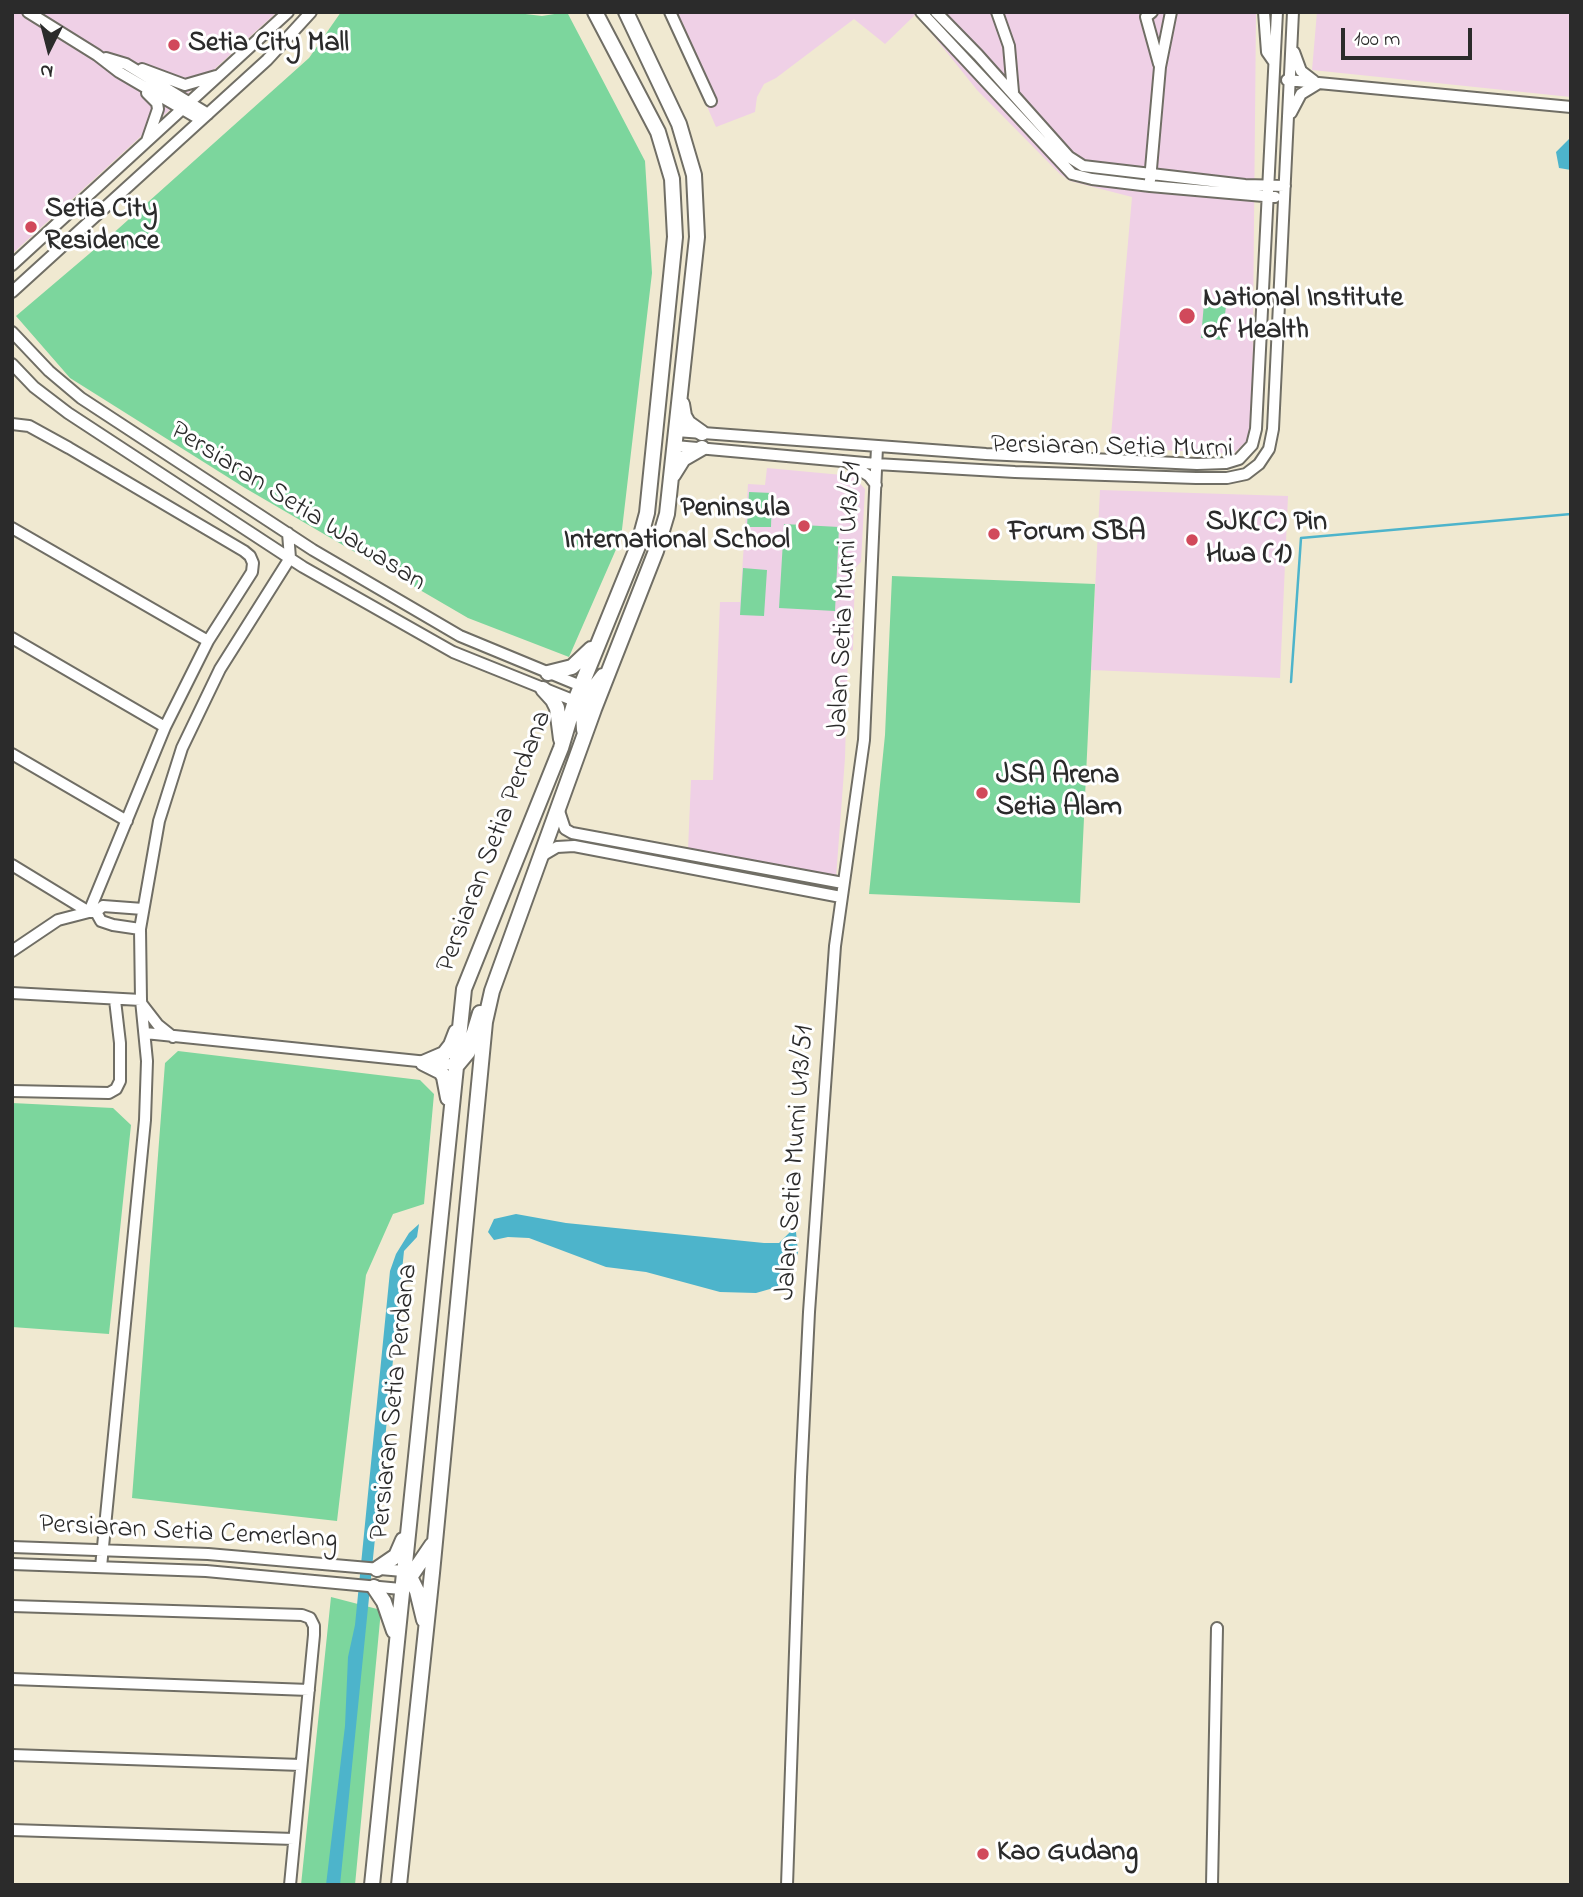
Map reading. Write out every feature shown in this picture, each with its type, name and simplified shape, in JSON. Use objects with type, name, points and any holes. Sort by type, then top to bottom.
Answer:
[{"type":"main road","name":"Persiaran Setia Perdana","points":[[372,1885],[464,989],[561,748],[602,631],[638,546],[648,513],[675,237],[672,179],[658,132],[595,12]]},
{"type":"main road","name":"Persiaran Setia Perdana","points":[[399,1885],[484,1026],[490,997],[558,808],[656,551],[667,514],[671,481],[672,438],[697,237],[694,175],[679,124],[626,12]]},
{"type":"main road","points":[[671,481],[683,459],[702,441],[684,416],[680,385]]},
{"type":"main road","points":[[652,469],[660,444],[672,438],[661,429],[662,415],[659,406]]},
{"type":"main road","points":[[548,673],[572,667],[588,654],[602,631]]},
{"type":"main road","points":[[584,737],[581,695],[612,664]]},
{"type":"main road","points":[[542,689],[557,708],[561,748]]},
{"type":"main road","points":[[457,1065],[468,1052],[479,1016],[490,997]]},
{"type":"main road","points":[[423,1063],[444,1054],[451,1045],[462,1015]]},
{"type":"main road","points":[[423,1063],[435,1067],[444,1077],[452,1116]]},
{"type":"main road","points":[[375,1568],[396,1556],[407,1531]]},
{"type":"main road","points":[[426,1626],[405,1580],[435,1541]]},
{"type":"main road","points":[[373,1586],[388,1613],[396,1639]]},
{"type":"street","points":[[28,12],[204,117]]},
{"type":"street","points":[[12,265],[288,12]]},
{"type":"street","points":[[12,292],[267,60],[311,12]]},
{"type":"street","points":[[670,12],[711,101]]},
{"type":"street","points":[[921,12],[1072,174],[1092,179],[1150,180],[1285,192]]},
{"type":"street","points":[[936,12],[1076,163],[1150,180]]},
{"type":"street","points":[[997,12],[1012,60],[1010,80],[1013,94]]},
{"type":"street","points":[[1150,180],[1160,67],[1171,12]]},
{"type":"street","points":[[1264,12],[1268,52],[1274,62]]},
{"type":"street","name":"Persiaran Setia Murni","points":[[702,441],[877,447],[1189,464],[1226,463],[1239,459],[1252,445],[1256,429],[1276,12]]},
{"type":"street","name":"Persiaran Setia Murni","points":[[672,438],[876,464],[1196,478],[1227,478],[1246,474],[1259,464],[1269,449],[1273,429],[1293,12]]},
{"type":"street","points":[[1149,15],[1160,67]]},
{"type":"street","points":[[1292,39],[1301,71],[1319,83]]},
{"type":"street","points":[[984,62],[998,65],[1012,60]]},
{"type":"street","points":[[124,69],[185,85],[220,74]]},
{"type":"street","points":[[124,69],[157,103],[158,109],[146,142]]},
{"type":"street","points":[[1273,79],[1571,107]]},
{"type":"street","points":[[1288,121],[1301,94],[1319,83]]},
{"type":"street","points":[[1244,190],[1260,179],[1270,158]]},
{"type":"street","points":[[1244,190],[1267,218]]},
{"type":"street","name":"Persiaran Setia Wawasan","points":[[12,332],[49,371],[81,398],[317,552],[460,636],[548,673],[581,695]]},
{"type":"street","name":"Persiaran Setia Wawasan","points":[[12,364],[34,387],[68,413],[290,558],[453,652],[542,689],[581,695]]},
{"type":"street","points":[[13,424],[29,426],[69,448],[244,551],[253,563],[252,572],[208,641],[165,727],[92,912]]},
{"type":"street","name":"Jalan Setia Murni U13/51","points":[[787,1885],[809,1312],[835,946],[864,740],[877,447]]},
{"type":"street","points":[[845,461],[862,471],[876,485],[884,473],[903,465]]},
{"type":"street","points":[[12,528],[208,641]]},
{"type":"street","points":[[101,1567],[143,1134],[147,1056],[141,1001],[140,929],[159,821],[182,748],[220,669],[290,558],[288,533]]},
{"type":"street","points":[[290,558],[317,552]]},
{"type":"street","points":[[12,638],[165,727]]},
{"type":"street","points":[[12,754],[127,821]]},
{"type":"street","points":[[558,808],[565,830],[572,833],[844,883]]},
{"type":"street","points":[[540,858],[557,847],[574,846],[841,897]]},
{"type":"street","points":[[12,865],[92,912],[101,921],[140,929]]},
{"type":"street","points":[[12,951],[58,920],[92,912],[103,906],[144,909]]},
{"type":"street","points":[[12,993],[141,1001]]},
{"type":"street","points":[[12,1091],[109,1093],[116,1089],[120,1082],[120,1043],[116,999]]},
{"type":"street","points":[[141,1001],[158,1025],[173,1037]]},
{"type":"street","points":[[145,1033],[457,1065]]},
{"type":"street","points":[[147,1056],[159,1041],[173,1037]]},
{"type":"street","name":"Persiaran Setia Cemerlang","points":[[12,1547],[102,1548],[208,1554],[375,1568],[405,1580]]},
{"type":"street","name":"Persiaran Setia Cemerlang","points":[[12,1564],[206,1571],[373,1586],[405,1580]]},
{"type":"street","points":[[12,1606],[302,1615],[310,1618],[314,1626],[290,1885]]},
{"type":"street","points":[[1212,1885],[1217,1628]]},
{"type":"street","points":[[12,1679],[309,1690]]},
{"type":"street","points":[[12,1755],[301,1765]]},
{"type":"street","points":[[12,1830],[294,1839]]},
{"type":"shaded area","points":[[12,12],[277,12],[12,254]]},
{"type":"shaded area","name":"National Institute of Health","points":[[666,12],[1256,12],[1252,436],[1233,454],[1110,447],[1132,197],[1070,181],[1060,174],[977,90],[916,14],[885,44],[854,19],[776,78],[764,84],[757,97],[755,112],[716,127]]},
{"type":"shaded area","points":[[1317,12],[1571,12],[1571,97],[1312,70]]},
{"type":"shaded area","points":[[767,468],[853,476],[865,489],[861,562],[855,568],[853,650],[848,652],[845,758],[836,878],[688,850],[691,780],[713,780],[720,602],[740,602],[748,484],[765,485]]},
{"type":"shaded area","name":"SJK(C) Pin Hwa (1)","points":[[1100,490],[1288,496],[1280,678],[1091,670]]},
{"type":"green space","points":[[341,12],[509,12],[542,16],[567,12],[645,161],[652,273],[621,538],[569,657],[468,618],[245,488],[70,378],[16,316],[109,237],[309,58]]},
{"type":"green space","points":[[1204,303],[1226,306],[1222,340],[1201,338]]},
{"type":"green space","points":[[749,492],[772,493],[771,527],[747,527]]},
{"type":"green space","points":[[784,524],[839,527],[835,611],[779,608]]},
{"type":"green space","points":[[743,568],[767,570],[764,616],[740,615]]},
{"type":"green space","name":"JSA Arena Setia Alam","points":[[892,576],[1095,584],[1080,903],[869,894],[885,735]]},
{"type":"green space","points":[[178,1051],[420,1080],[434,1094],[424,1204],[393,1214],[366,1275],[337,1521],[132,1498],[165,1063]]},
{"type":"green space","points":[[12,1103],[113,1108],[131,1125],[109,1334],[12,1327]]},
{"type":"green space","points":[[331,1597],[381,1610],[355,1885],[301,1885]]},
{"type":"water","points":[[1571,137],[1571,170],[1559,168],[1556,152]]},
{"type":"water","points":[[516,1214],[566,1223],[764,1243],[779,1243],[790,1232],[796,1232],[798,1252],[793,1269],[777,1287],[756,1293],[720,1292],[646,1272],[606,1267],[529,1238],[508,1237],[494,1240],[488,1232],[494,1219]]},
{"type":"water","points":[[419,1224],[417,1237],[404,1251],[340,1885],[326,1885],[345,1726],[348,1657],[355,1625],[390,1271],[396,1254],[409,1233]]},
{"type":"waterway","points":[[1291,682],[1301,538],[1571,514]]},
{"type":"place","name":"Setia City Mall","points":[[174,45]]},
{"type":"place","name":"Setia City Residence","points":[[31,227]]},
{"type":"place","name":"National Institute of Health","points":[[1187,316]]},
{"type":"place","name":"Peninsula International School","points":[[804,526]]},
{"type":"place","name":"Forum SBA","points":[[994,534]]},
{"type":"place","name":"SJK(C) Pin Hwa (1)","points":[[1192,540]]},
{"type":"place","name":"JSA Arena Setia Alam","points":[[982,793]]},
{"type":"place","name":"Kao Gudang","points":[[983,1854]]}]
